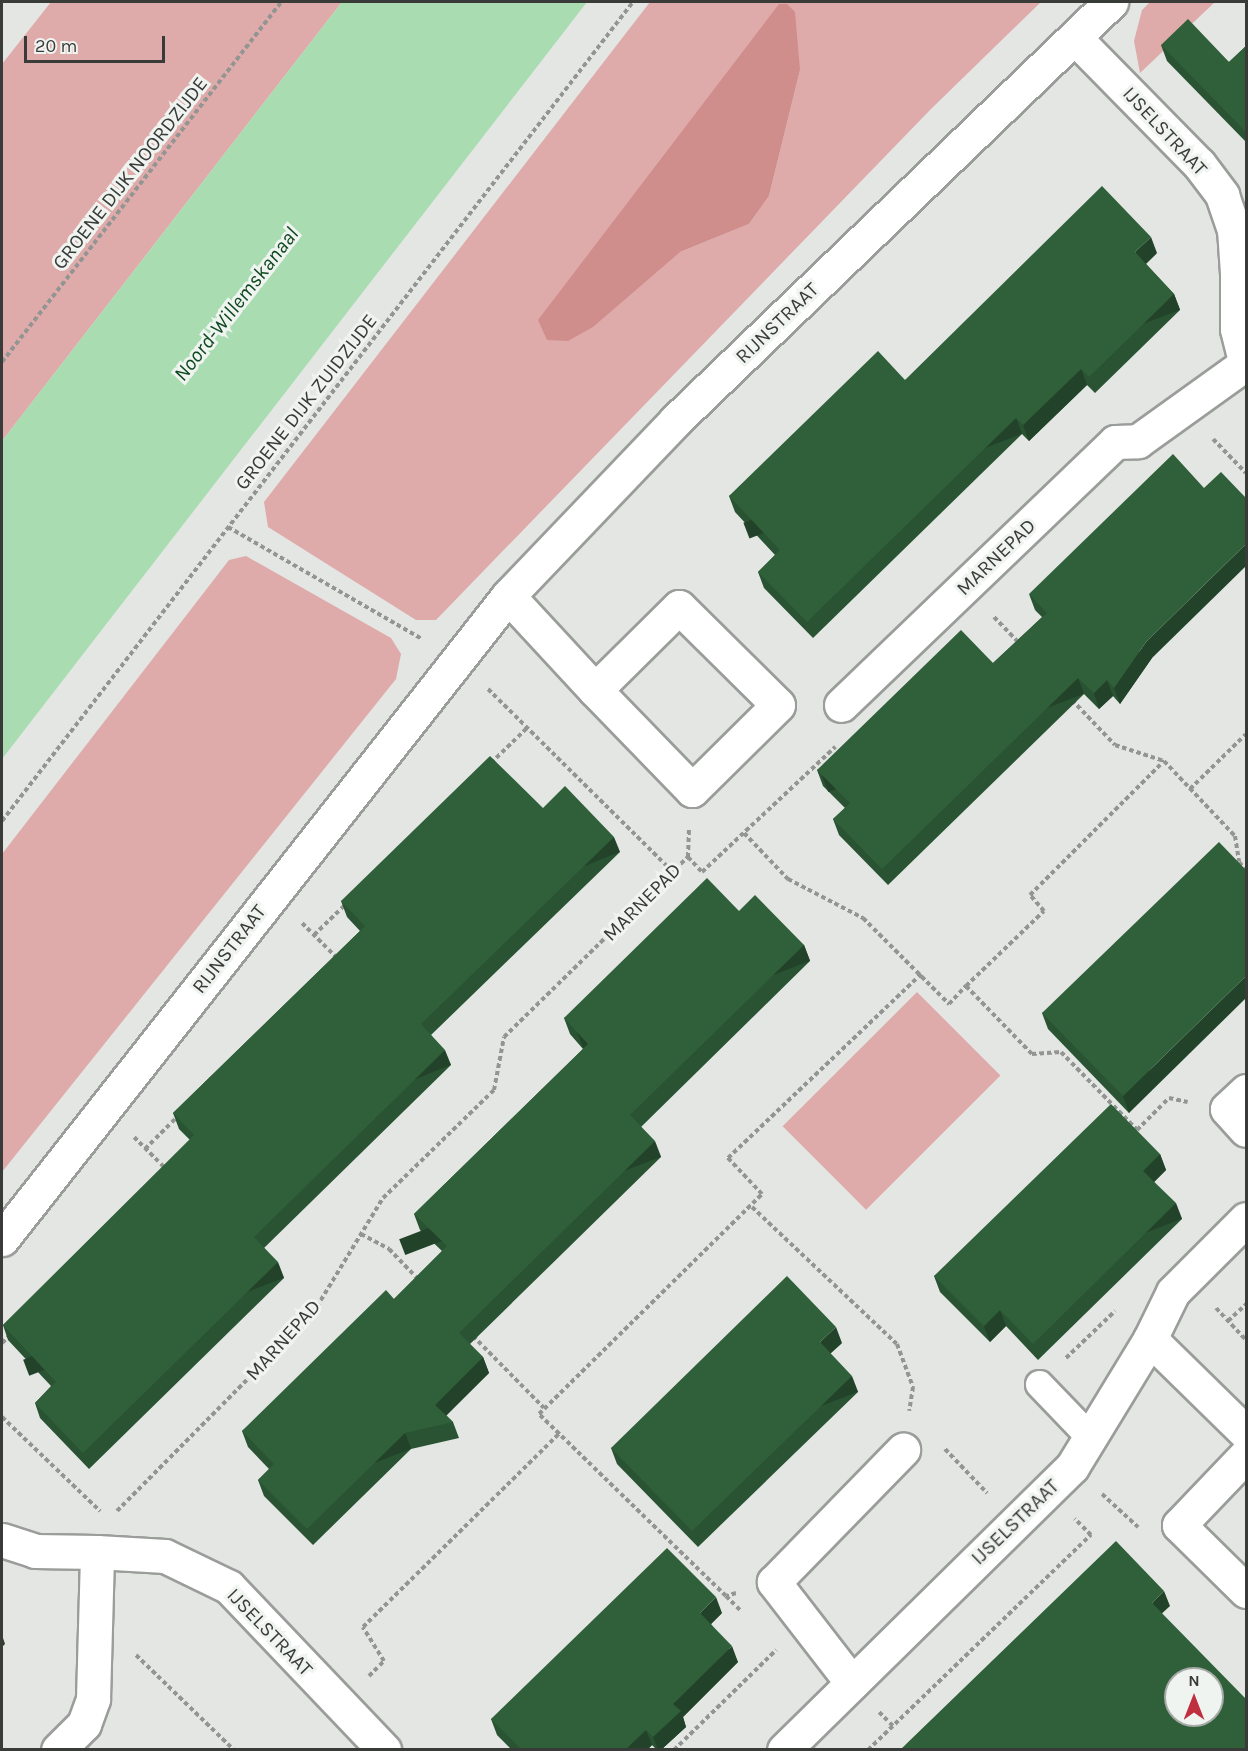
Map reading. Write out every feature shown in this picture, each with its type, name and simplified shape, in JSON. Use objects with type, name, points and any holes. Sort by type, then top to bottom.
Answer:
[{"type":"street","name":"RIJNSTRAAT","points":[[2,1239],[508,596],[675,421],[1111,2]]},
{"type":"street","name":"IJSELSTRAAT","points":[[1075,38],[1199,164],[1222,195],[1234,229],[1242,273],[1237,328],[1246,365]]},
{"type":"street","name":"MARNEPAD","points":[[841,705],[1115,442],[1138,441],[1246,365]]},
{"type":"street","points":[[508,596],[595,690],[692,790],[778,705],[679,607],[595,690]]},
{"type":"street","name":"IJSELSTRAAT","points":[[784,1749],[1072,1467],[1150,1339],[1173,1292],[1246,1219]]},
{"type":"street","points":[[1150,1339],[1246,1433]]},
{"type":"street","points":[[852,1683],[774,1582],[903,1450]]},
{"type":"street","points":[[1246,1455],[1179,1525],[1246,1591]]},
{"type":"street","name":"IJSELSTRAAT","points":[[2,1540],[35,1551],[165,1556],[229,1587],[340,1706],[384,1749]]},
{"type":"street","points":[[57,1749],[84,1724],[93,1699],[97,1552]]},
{"type":"lane","points":[[1039,1384],[1090,1437]]},
{"type":"path","name":"GROENE DIJK NOORDZIJDE","points":[[2,362],[281,2]]},
{"type":"path","name":"GROENE DIJK ZUIDZIJDE","points":[[2,821],[633,2]]},
{"type":"path","points":[[228,527],[458,660],[673,872]]},
{"type":"path","points":[[965,586],[1028,653]]},
{"type":"path","points":[[1068,695],[1115,745],[1164,761],[1235,836],[1239,862],[1246,870]]},
{"type":"path","name":"MARNEPAD","points":[[2,1417],[109,1519],[313,1314],[383,1198],[494,1090],[504,1037],[688,857],[702,872],[858,724],[841,705]]},
{"type":"path","points":[[484,769],[527,728]]},
{"type":"path","points":[[1190,789],[1246,734]]},
{"type":"path","points":[[744,833],[788,879],[863,918],[949,1004],[1044,910],[1030,895],[1164,761]]},
{"type":"path","points":[[273,893],[338,959],[329,967]]},
{"type":"path","points":[[314,935],[348,902]]},
{"type":"path","points":[[774,1582],[726,1596],[539,1414],[752,1207],[762,1194],[728,1158],[921,974]]},
{"type":"path","points":[[966,986],[1032,1054],[1061,1052],[1137,1130],[1169,1098],[1240,1110]]},
{"type":"path","points":[[104,1107],[172,1176]]},
{"type":"path","points":[[145,1149],[187,1107]]},
{"type":"path","points":[[752,1207],[897,1344],[913,1387],[903,1450]]},
{"type":"path","points":[[361,1234],[389,1249],[422,1282]]},
{"type":"path","points":[[1039,1384],[1135,1291],[1173,1292]]},
{"type":"path","points":[[1228,1321],[1246,1304]]},
{"type":"path","points":[[2,1343],[19,1327]]},
{"type":"path","points":[[470,1333],[544,1408]]},
{"type":"path","points":[[909,1411],[917,1420]]},
{"type":"path","points":[[340,1706],[384,1661],[363,1627],[559,1434]]},
{"type":"path","points":[[942,1446],[1015,1522]]},
{"type":"path","points":[[1072,1467],[1146,1533],[1179,1525]]},
{"type":"path","points":[[868,1749],[1091,1535],[1048,1491]]},
{"type":"path","points":[[94,1615],[234,1749]]},
{"type":"path","points":[[674,1749],[804,1622]]},
{"type":"shaded area","points":[[51,2],[342,2],[2,441],[2,64]]},
{"type":"shaded area","points":[[650,2],[1041,2],[931,109],[436,620],[416,620],[268,527],[264,502]],"holes":[[[800,70],[769,196],[749,224],[680,252]]]},
{"type":"shaded area","points":[[1150,2],[1215,2],[1140,73],[1134,41],[1142,10]]},
{"type":"shaded area","points":[[779,4],[787,4],[795,12],[800,70],[769,196],[749,224],[680,252],[593,327],[568,341],[547,340],[538,320]]},
{"type":"shaded area","points":[[246,556],[391,638],[401,654],[396,679],[2,1172],[2,854],[229,560]]},
{"type":"shaded area","points":[[917,992],[1000,1075],[866,1210],[783,1126]]},
{"type":"water","name":"Noord-Willemskanaal","points":[[342,2],[587,2],[2,759],[2,441]]},
{"type":"building","points":[[1188,19],[1229,62],[1246,46],[1246,132],[1161,45]]},
{"type":"building","points":[[1102,186],[1151,237],[1135,252],[1174,294],[1089,377],[1081,369],[1023,425],[1016,418],[807,622],[758,572],[780,550],[729,496],[878,351],[905,380]]},
{"type":"building","points":[[1173,454],[1204,488],[1221,472],[1246,498],[1246,544],[1146,642],[1114,688],[1107,680],[1094,693],[1078,678],[882,869],[833,819],[850,803],[817,770],[961,630],[993,663],[1047,613],[1029,594]]},
{"type":"building","points":[[490,756],[543,808],[565,786],[614,837],[421,1024],[445,1050],[254,1237],[278,1262],[83,1453],[35,1403],[56,1382],[3,1325],[194,1135],[173,1113],[365,926],[341,901]]},
{"type":"building","points":[[1219,842],[1246,870],[1246,976],[1123,1096],[1042,1013]]},
{"type":"building","points":[[707,878],[739,911],[755,895],[804,945],[630,1115],[655,1141],[459,1333],[483,1357],[435,1405],[453,1422],[405,1433],[307,1529],[258,1480],[274,1464],[242,1431],[386,1290],[394,1299],[447,1246],[414,1214],[588,1044],[564,1018]]},
{"type":"building","points":[[1111,1104],[1160,1154],[1143,1171],[1176,1203],[1033,1344],[1000,1310],[984,1326],[934,1276]]},
{"type":"building","points":[[787,1276],[836,1327],[820,1342],[852,1376],[692,1531],[611,1448]]},
{"type":"building","points":[[1116,1541],[1164,1591],[1152,1603],[1215,1667],[1164,1667],[1164,1727],[1224,1727],[1224,1677],[1246,1699],[1246,1749],[901,1749]]},
{"type":"building","points":[[667,1548],[716,1597],[700,1613],[732,1646],[673,1704],[681,1711],[653,1737],[646,1730],[626,1749],[521,1749],[491,1719]]}]
